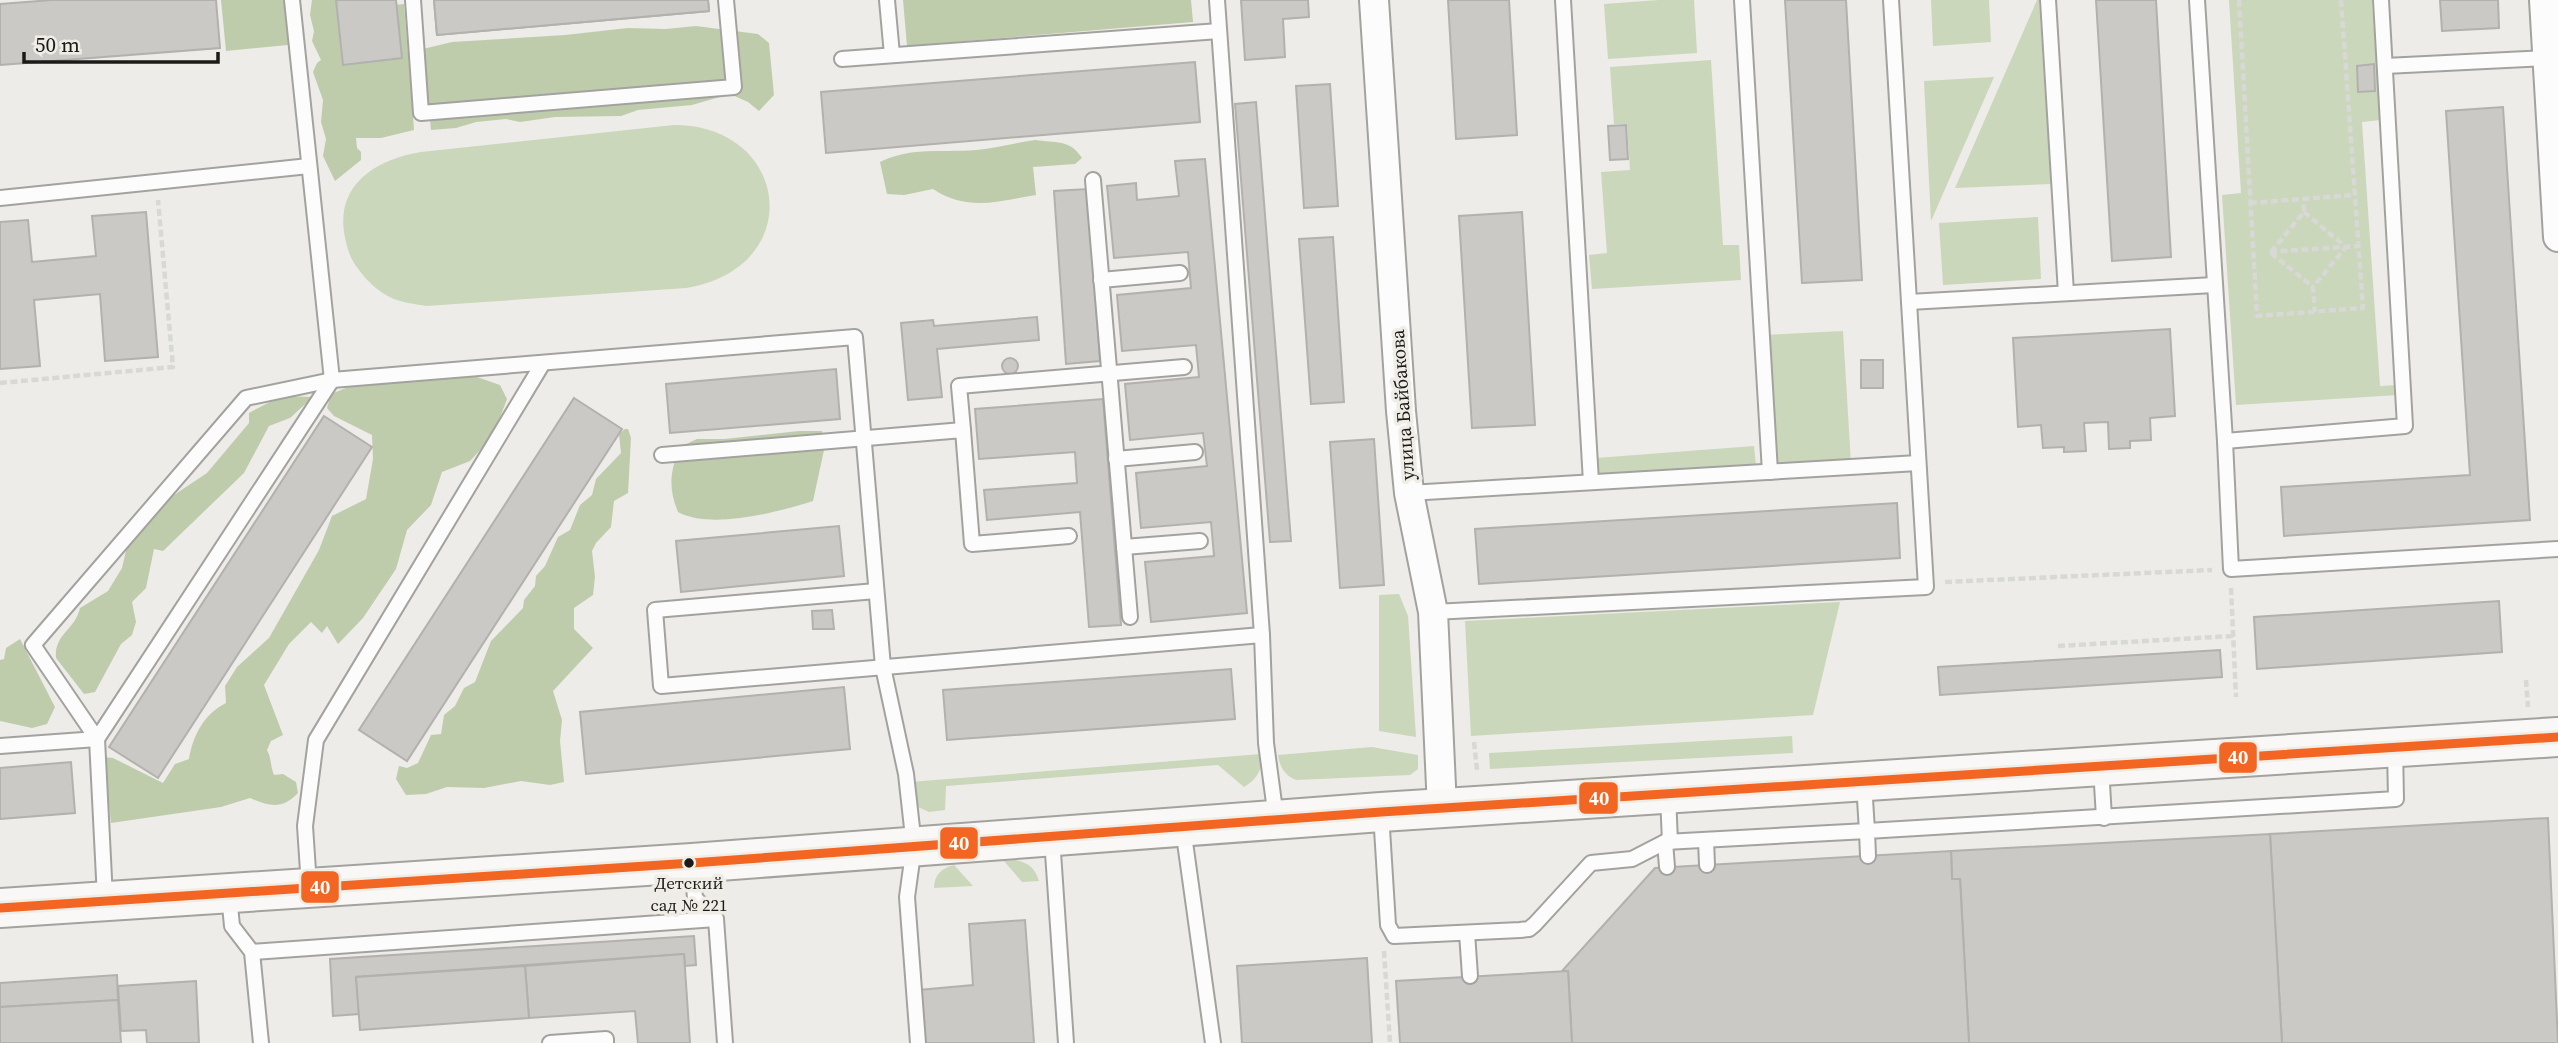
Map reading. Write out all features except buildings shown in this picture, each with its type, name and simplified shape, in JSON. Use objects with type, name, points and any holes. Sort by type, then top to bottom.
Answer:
[{"type":"street","name":"улица Байбакова","points":[[1374,0],[1401,411],[1409,493],[1433,612],[1441,808]]},
{"type":"street","points":[[2543,0],[2558,237]]},
{"type":"street","points":[[0,908],[692,863],[1276,819],[2558,737]]},
{"type":"lane","points":[[96,739],[332,380],[292,0]]},
{"type":"lane","points":[[413,0],[421,113],[734,87],[726,0]]},
{"type":"lane","points":[[887,0],[892,55]]},
{"type":"lane","points":[[1217,0],[1262,635],[1266,743],[1276,819]]},
{"type":"lane","points":[[1563,0],[1591,482]]},
{"type":"lane","points":[[1742,0],[1770,472]]},
{"type":"lane","points":[[1433,612],[1926,587],[1891,0]]},
{"type":"lane","points":[[2048,0],[2066,293]]},
{"type":"lane","points":[[2197,0],[2225,441],[2226,569],[2558,549]]},
{"type":"lane","points":[[2225,441],[2405,426],[2381,0]]},
{"type":"lane","points":[[842,59],[1219,31]]},
{"type":"lane","points":[[2385,66],[2547,58]]},
{"type":"lane","points":[[0,198],[309,166]]},
{"type":"lane","points":[[1093,180],[1129,617]]},
{"type":"lane","points":[[1101,279],[1180,273]]},
{"type":"lane","points":[[1909,302],[2214,285]]},
{"type":"lane","points":[[106,903],[96,739],[33,645],[246,398],[332,380],[855,337],[883,667],[906,774],[914,846],[907,897],[918,1043]]},
{"type":"lane","points":[[309,888],[305,826],[316,740],[543,363]]},
{"type":"lane","points":[[1069,536],[972,544],[959,386],[1184,367]]},
{"type":"lane","points":[[662,455],[963,430]]},
{"type":"lane","points":[[1116,459],[1195,452]]},
{"type":"lane","points":[[1409,493],[1918,463]]},
{"type":"lane","points":[[1124,547],[1200,541]]},
{"type":"lane","points":[[876,591],[655,610],[661,686],[1262,635]]},
{"type":"lane","points":[[0,746],[96,739]]},
{"type":"lane","points":[[1381,812],[1389,930],[1394,936],[1401,937],[1467,933],[1529,929],[1591,863],[1632,859],[1668,842],[2396,799],[2395,747]]},
{"type":"lane","points":[[2101,766],[2104,818]]},
{"type":"lane","points":[[1864,782],[1868,856]]},
{"type":"lane","points":[[1667,867],[1668,794]]},
{"type":"lane","points":[[1183,827],[1213,1043]]},
{"type":"lane","points":[[1052,836],[1066,1043]]},
{"type":"lane","points":[[1706,840],[1707,865]]},
{"type":"lane","points":[[692,863],[695,898],[716,919],[725,1043]]},
{"type":"lane","points":[[229,895],[232,926],[252,952],[261,1043]]},
{"type":"lane","points":[[252,952],[716,919]]},
{"type":"lane","points":[[1467,933],[1470,976]]},
{"type":"lane","points":[[550,1043],[606,1039],[606,1043]]},
{"type":"path","points":[[2239,0],[2257,316],[2363,308],[2341,0]]},
{"type":"path","points":[[0,383],[173,367],[156,182]]},
{"type":"path","points":[[2250,202],[2354,195]]},
{"type":"path","points":[[2270,253],[2304,212],[2304,199]]},
{"type":"path","points":[[2304,212],[2346,247]]},
{"type":"path","points":[[2270,253],[2358,246]]},
{"type":"path","points":[[2315,312],[2314,287],[2346,247]]},
{"type":"path","points":[[2270,253],[2314,287]]},
{"type":"path","points":[[1935,583],[2226,569],[2236,697]]},
{"type":"path","points":[[2058,646],[2233,636]]},
{"type":"path","points":[[2526,680],[2528,708]]},
{"type":"path","points":[[1474,742],[1477,770]]},
{"type":"path","points":[[1389,930],[1384,946],[1390,1043]]},
{"type":"green space","points":[[221,0],[284,0],[288,45],[226,51]]},
{"type":"green space","points":[[312,0],[343,0],[344,10],[404,4],[414,130],[381,138],[356,138],[361,160],[335,181],[323,156],[326,139],[321,122],[323,100],[313,72],[321,60],[312,41]]},
{"type":"green space","points":[[903,0],[1191,0],[1193,22],[907,46]]},
{"type":"green space","points":[[1694,0],[1697,53],[1608,59],[1604,4]]},
{"type":"green space","points":[[1931,0],[1989,0],[1991,42],[1933,46]]},
{"type":"green space","points":[[2037,0],[2051,184],[1955,188]]},
{"type":"green space","points":[[2229,0],[2372,0],[2380,120],[2362,122],[2380,386],[2398,385],[2398,395],[2236,405],[2222,195],[2241,193]]},
{"type":"green space","points":[[696,26],[758,34],[769,43],[774,95],[759,111],[748,102],[730,94],[692,105],[638,110],[621,116],[555,117],[520,122],[506,119],[431,130],[423,49],[452,42],[628,28],[666,29]]},
{"type":"green space","points":[[1711,60],[1723,245],[1739,245],[1741,280],[1592,289],[1589,255],[1607,253],[1601,172],[1630,170],[1627,124],[1614,124],[1610,67]]},
{"type":"green space","points":[[1994,77],[1931,221],[1924,81]]},
{"type":"green space","points":[[674,125],[713,131],[742,148],[761,171],[769,199],[766,228],[752,254],[725,275],[686,288],[426,306],[398,300],[382,293],[362,274],[350,255],[344,232],[347,200],[364,176],[390,161],[421,152]]},
{"type":"green space","points":[[1035,140],[1067,145],[1082,158],[1075,164],[1033,167],[1036,195],[971,203],[933,189],[904,195],[887,194],[880,162],[892,157],[915,152],[983,149]]},
{"type":"green space","points":[[2038,217],[2041,279],[1943,285],[1939,223]]},
{"type":"green space","points":[[1843,331],[1851,464],[1773,468],[1765,335]]},
{"type":"green space","points":[[474,376],[500,385],[507,399],[493,436],[470,461],[442,472],[431,505],[407,530],[396,569],[363,618],[338,644],[327,626],[322,633],[311,622],[289,644],[264,685],[283,735],[271,741],[267,750],[273,772],[274,775],[283,774],[296,782],[298,793],[286,802],[275,805],[250,798],[221,807],[111,823],[104,757],[113,758],[163,783],[175,764],[189,759],[201,726],[212,713],[226,703],[225,686],[237,667],[269,638],[319,550],[332,516],[366,499],[373,459],[372,435],[334,416],[327,408],[331,394],[351,386]]},
{"type":"green space","points":[[281,396],[313,397],[290,418],[269,426],[244,473],[163,551],[154,549],[146,588],[132,602],[136,622],[132,635],[121,644],[95,692],[84,694],[56,658],[58,643],[74,622],[80,608],[108,591],[122,568],[128,542],[162,503],[207,473],[249,423],[249,413]]},
{"type":"green space","points":[[628,429],[631,438],[628,493],[614,501],[611,527],[592,551],[595,577],[593,595],[574,608],[574,629],[593,648],[553,691],[562,720],[560,741],[564,782],[550,785],[521,781],[484,788],[447,787],[426,794],[406,795],[396,779],[399,766],[407,768],[418,763],[431,735],[441,734],[444,715],[455,706],[464,688],[475,682],[491,641],[523,608],[524,600],[535,586],[536,576],[545,566],[558,537],[570,530],[580,505],[592,495],[596,479],[621,453],[619,434]]},
{"type":"green space","points":[[822,431],[824,450],[813,501],[764,514],[726,519],[692,517],[678,512],[671,480],[680,447],[697,439],[724,439]]},
{"type":"green space","points":[[1754,446],[1756,466],[1597,478],[1596,458]]},
{"type":"green space","points":[[1399,594],[1408,616],[1416,737],[1379,731],[1379,595]]},
{"type":"green space","points":[[1840,602],[1813,715],[1471,736],[1465,621]]},
{"type":"green space","points":[[20,639],[55,707],[47,724],[32,728],[0,721],[0,660],[4,659],[6,648]]},
{"type":"green space","points":[[1792,736],[1793,753],[1490,769],[1489,753]]},
{"type":"green space","points":[[1372,747],[1418,755],[1418,769],[1410,775],[1296,780],[1283,770],[1278,755]]},
{"type":"green space","points":[[1261,754],[1258,774],[1244,787],[1218,765],[946,786],[945,810],[929,812],[918,807],[910,782]]},
{"type":"green space","points":[[1015,860],[1030,866],[1039,881],[1022,882],[1004,861]]},
{"type":"green space","points":[[954,865],[973,886],[934,888],[935,879],[940,873]]},
{"type":"transit line","name":"40","points":[[0,908],[692,863],[1381,812],[2558,737]]},
{"type":"place","name":"Детский сад № 221","points":[[689,863]]}]
